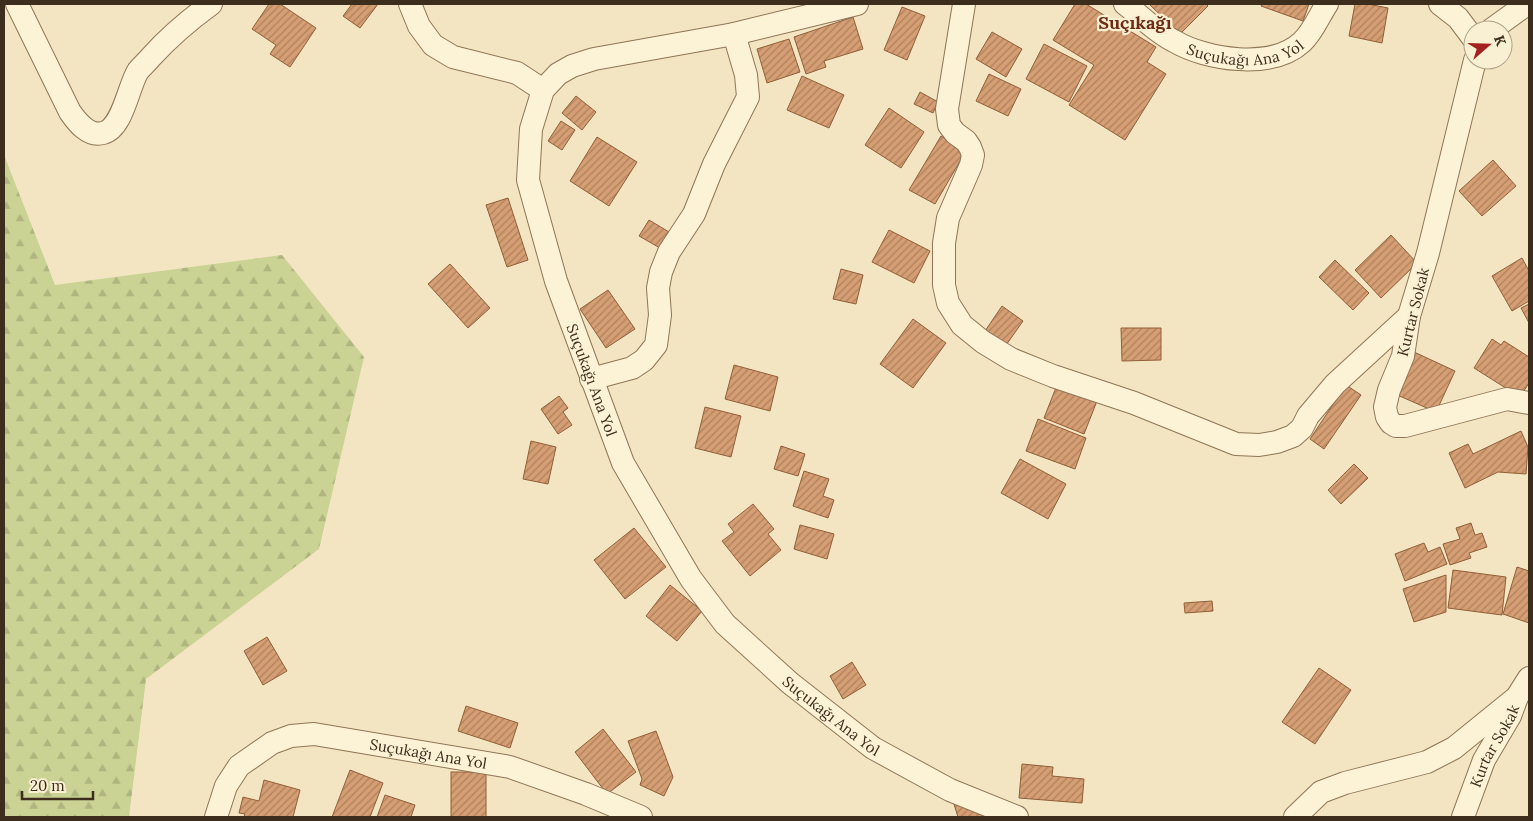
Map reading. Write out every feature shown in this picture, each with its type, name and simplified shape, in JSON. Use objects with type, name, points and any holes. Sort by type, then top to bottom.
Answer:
[{"type":"street","points":[[18,4],[70,112],[79,124],[97,134],[105,133],[118,120],[138,72],[186,22],[211,4]]},
{"type":"street","points":[[410,4],[419,26],[433,45],[453,57],[517,73],[543,90]]},
{"type":"street","name":"Suçukağı Ana Yol","points":[[857,4],[734,34],[594,59],[572,66],[558,74],[543,90],[531,129],[528,180],[556,281],[623,463],[691,579],[726,624],[790,683],[873,748],[950,790],[1017,817]]},
{"type":"street","points":[[964,4],[947,109],[949,125],[955,133],[966,141],[973,155],[971,165],[948,218],[944,243],[944,285],[948,303],[962,325],[983,342],[1011,359],[1053,376],[1134,403],[1236,444],[1259,445],[1277,442],[1293,436],[1302,428],[1308,416],[1335,384],[1409,316]]},
{"type":"street","name":"Suçukağı Ana Yol","points":[[1125,4],[1173,41],[1192,50],[1216,56],[1246,60],[1264,58],[1284,52],[1300,44],[1308,36],[1327,4]]},
{"type":"street","points":[[1440,4],[1458,18],[1463,25]]},
{"type":"street","points":[[1505,20],[1527,4]]},
{"type":"street","points":[[591,379],[632,368],[644,360],[656,345],[660,315],[658,288],[661,272],[669,252],[694,214],[714,164],[748,97],[746,75],[734,34]]},
{"type":"street","name":"Kurtar Sokak","points":[[1473,70],[1428,253],[1409,316],[1403,356],[1389,390],[1385,408],[1391,423],[1396,426],[1404,426],[1508,399],[1529,404]]},
{"type":"street","name":"Kurtar Sokak","points":[[1463,817],[1484,760],[1510,716],[1517,697],[1529,678]]},
{"type":"street","points":[[1295,817],[1321,792],[1345,782],[1427,762],[1454,748],[1517,697]]},
{"type":"street","name":"Suçukağı Ana Yol","points":[[216,817],[226,786],[239,766],[272,743],[290,736],[314,734],[510,767],[586,794],[641,817]]},
{"type":"green space","points":[[4,155],[55,285],[282,255],[364,357],[319,549],[146,679],[129,817],[4,817]]},
{"type":"building","points":[[269,4],[280,4],[316,28],[290,67],[270,54],[276,45],[252,29]]},
{"type":"building","points":[[352,4],[378,4],[360,28],[343,16]]},
{"type":"building","points":[[1075,4],[1086,4],[1156,47],[1147,62],[1166,74],[1125,140],[1069,105],[1094,65],[1053,40]]},
{"type":"building","points":[[1149,4],[1206,4],[1208,6],[1180,34]]},
{"type":"building","points":[[1262,4],[1309,4],[1303,21],[1261,6]]},
{"type":"building","points":[[1355,4],[1368,4],[1388,8],[1382,43],[1349,36]]},
{"type":"building","points":[[902,7],[925,16],[907,60],[884,50]]},
{"type":"building","points":[[853,17],[863,49],[824,61],[826,67],[806,74],[794,37]]},
{"type":"building","points":[[992,32],[1022,49],[1006,77],[976,59]]},
{"type":"building","points":[[789,39],[800,72],[767,83],[757,49]]},
{"type":"building","points":[[1044,44],[1087,66],[1069,102],[1026,79]]},
{"type":"building","points":[[989,74],[1021,89],[1008,116],[976,101]]},
{"type":"building","points":[[802,76],[844,95],[829,128],[787,110]]},
{"type":"building","points":[[920,92],[938,102],[933,113],[914,104]]},
{"type":"building","points":[[576,96],[596,112],[582,130],[562,113]]},
{"type":"building","points":[[889,108],[924,132],[901,168],[865,145]]},
{"type":"building","points":[[561,121],[575,130],[562,150],[548,141]]},
{"type":"building","points":[[941,136],[966,151],[935,204],[909,190]]},
{"type":"building","points":[[597,137],[637,162],[609,206],[570,181]]},
{"type":"building","points":[[1493,160],[1516,186],[1482,216],[1459,191]]},
{"type":"building","points":[[508,198],[528,260],[507,267],[486,205]]},
{"type":"building","points":[[649,220],[669,232],[660,248],[639,236]]},
{"type":"building","points":[[889,230],[930,251],[914,283],[872,262]]},
{"type":"building","points":[[1391,235],[1417,263],[1381,298],[1355,270]]},
{"type":"building","points":[[1522,258],[1529,271],[1529,301],[1512,311],[1492,276]]},
{"type":"building","points":[[1335,260],[1369,293],[1353,310],[1319,277]]},
{"type":"building","points":[[450,264],[490,308],[468,328],[428,284]]},
{"type":"building","points":[[841,269],[863,275],[856,304],[833,299]]},
{"type":"building","points":[[608,290],[635,329],[606,348],[580,309]]},
{"type":"building","points":[[1529,304],[1529,323],[1521,308]]},
{"type":"building","points":[[1002,306],[1023,321],[1004,348],[983,334]]},
{"type":"building","points":[[913,319],[946,343],[913,388],[880,364]]},
{"type":"building","points":[[1121,328],[1161,328],[1161,360],[1122,361]]},
{"type":"building","points":[[1492,339],[1501,345],[1504,341],[1529,357],[1529,383],[1520,397],[1474,368]]},
{"type":"building","points":[[1414,352],[1455,371],[1436,412],[1395,394]]},
{"type":"building","points":[[734,365],[778,377],[770,411],[725,399]]},
{"type":"building","points":[[1057,385],[1097,401],[1084,434],[1044,418]]},
{"type":"building","points":[[1346,385],[1361,395],[1324,449],[1310,439]]},
{"type":"building","points":[[559,396],[568,408],[563,412],[572,425],[558,434],[541,409]]},
{"type":"building","points":[[705,407],[741,416],[731,457],[695,448]]},
{"type":"building","points":[[1038,419],[1086,438],[1075,469],[1026,451]]},
{"type":"building","points":[[1521,431],[1528,447],[1526,474],[1498,472],[1465,488],[1449,453],[1468,444],[1473,454]]},
{"type":"building","points":[[531,441],[556,447],[548,484],[523,479]]},
{"type":"building","points":[[781,446],[805,454],[798,476],[774,469]]},
{"type":"building","points":[[1020,459],[1066,484],[1048,519],[1001,493]]},
{"type":"building","points":[[1354,464],[1368,478],[1341,504],[1328,490]]},
{"type":"building","points":[[804,471],[829,479],[823,496],[834,500],[828,518],[793,506]]},
{"type":"building","points":[[753,504],[774,529],[768,534],[781,550],[750,576],[722,541],[734,532],[728,524]]},
{"type":"building","points":[[1471,523],[1475,535],[1482,533],[1487,547],[1469,553],[1471,558],[1450,565],[1443,544],[1460,539],[1456,528]]},
{"type":"building","points":[[800,525],[834,534],[827,559],[794,549]]},
{"type":"building","points":[[634,528],[666,567],[625,599],[594,560]]},
{"type":"building","points":[[1424,543],[1428,552],[1440,547],[1447,564],[1405,581],[1395,554]]},
{"type":"building","points":[[1517,567],[1529,571],[1529,623],[1503,614]]},
{"type":"building","points":[[1453,570],[1506,577],[1502,615],[1448,608]]},
{"type":"building","points":[[1446,575],[1446,612],[1414,622],[1403,589]]},
{"type":"building","points":[[670,585],[702,611],[677,641],[646,616]]},
{"type":"building","points":[[1212,601],[1213,611],[1185,613],[1184,603]]},
{"type":"building","points":[[267,637],[287,671],[263,685],[244,651]]},
{"type":"building","points":[[852,662],[866,685],[843,699],[830,676]]},
{"type":"building","points":[[1319,668],[1351,690],[1315,744],[1282,722]]},
{"type":"building","points":[[466,706],[518,723],[510,748],[458,731]]},
{"type":"building","points":[[603,729],[636,772],[607,794],[575,752]]},
{"type":"building","points":[[656,731],[673,777],[664,796],[640,785],[642,779],[628,741]]},
{"type":"building","points":[[1022,764],[1053,767],[1052,776],[1084,779],[1082,803],[1019,798]]},
{"type":"building","points":[[350,770],[383,783],[370,817],[332,817]]},
{"type":"building","points":[[451,772],[486,772],[486,817],[451,817]]},
{"type":"building","points":[[264,780],[300,790],[293,817],[244,817],[245,814],[239,813],[243,797],[259,801]]},
{"type":"building","points":[[385,795],[415,805],[411,817],[377,817]]},
{"type":"building","points":[[953,801],[993,817],[958,817]]},
{"type":"district","name":"Suçıkağı","points":[[1135,22]]}]
